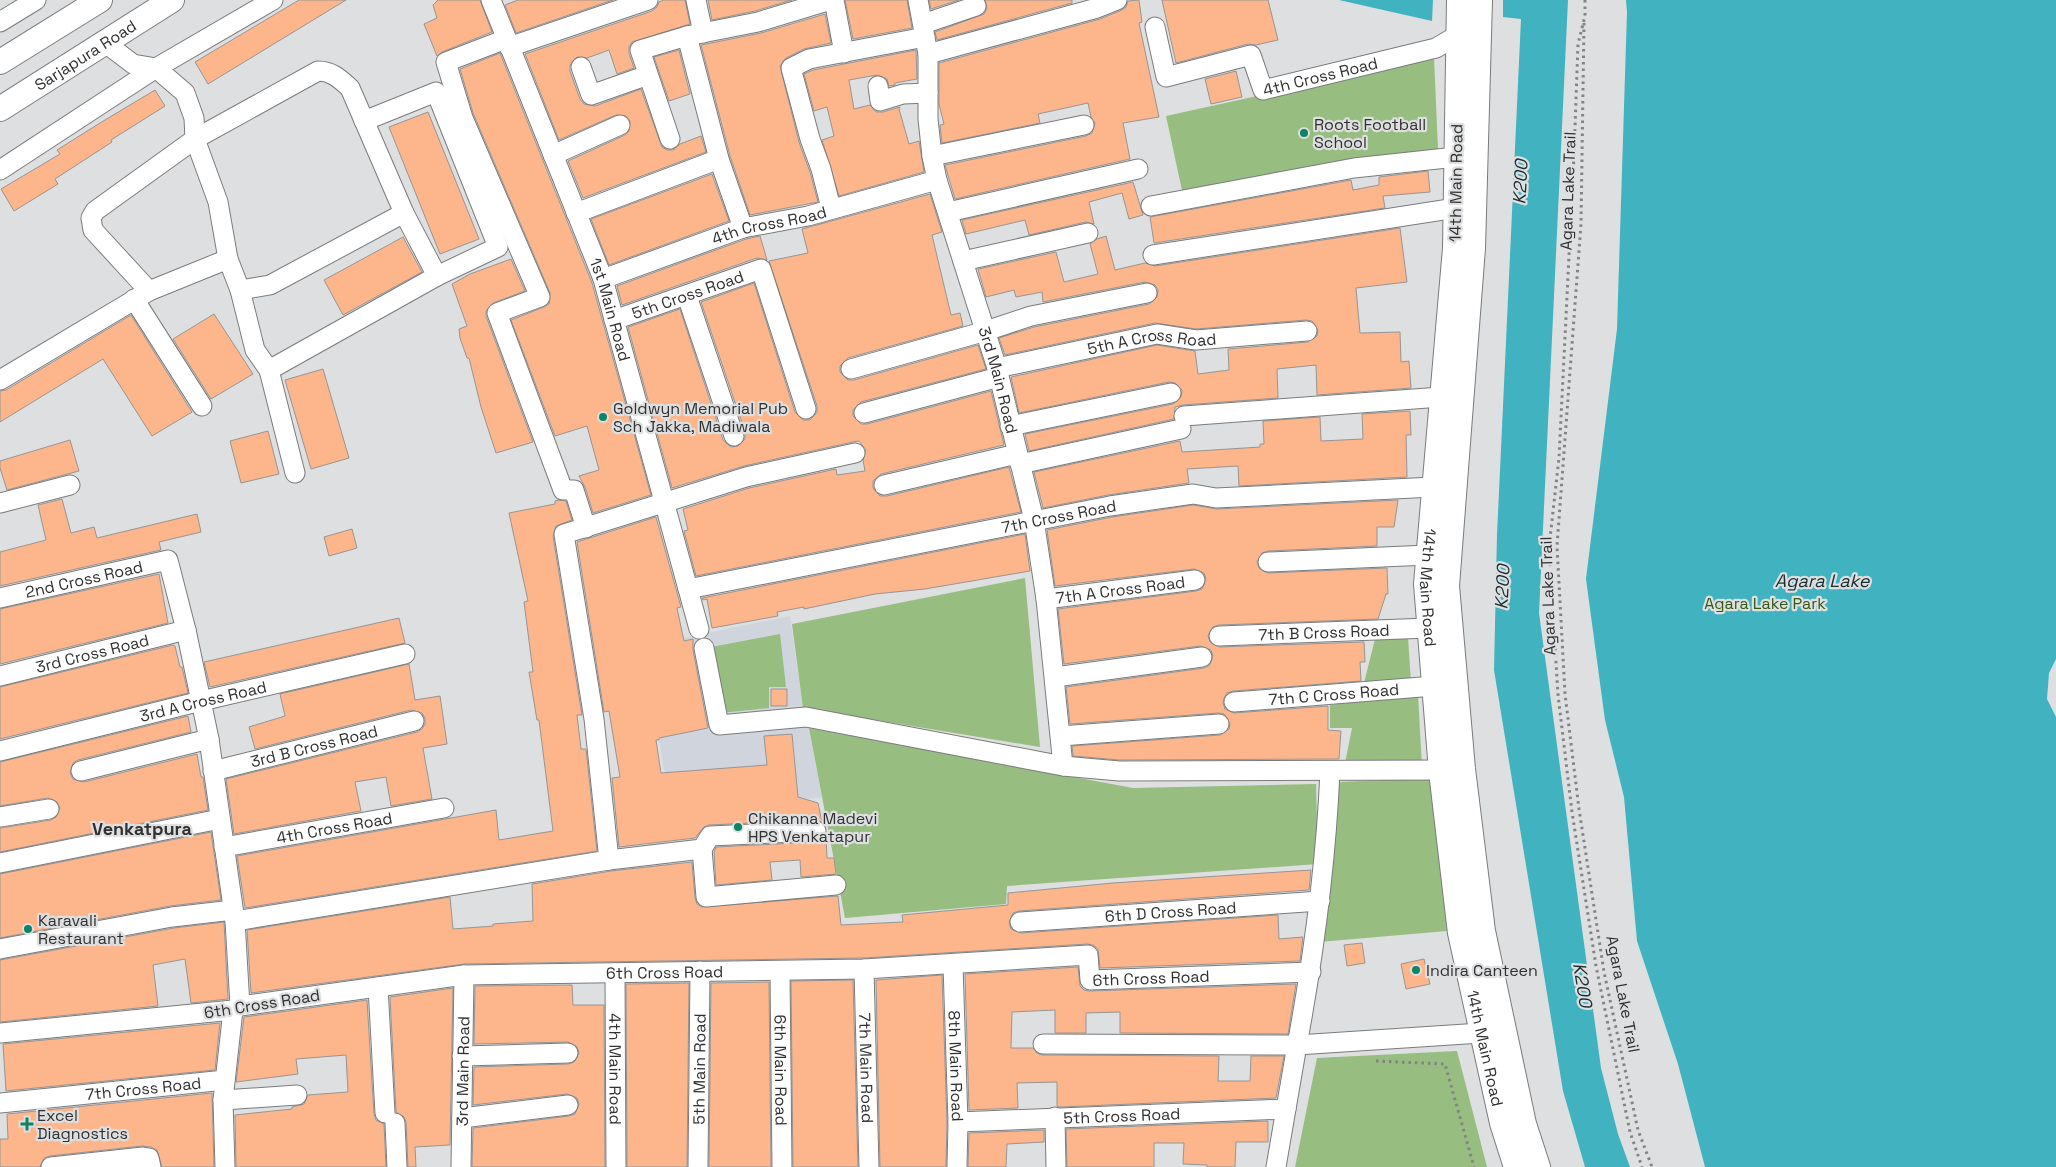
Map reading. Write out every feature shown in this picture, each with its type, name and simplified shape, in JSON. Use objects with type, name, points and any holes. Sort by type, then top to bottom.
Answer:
[{"type":"main road","points":[[0,62],[100,0]]},
{"type":"main road","name":"Sarjapura Road","points":[[0,109],[172,0]]},
{"type":"main road","name":"14th Main Road","points":[[1467,16],[1456,157],[1455,248],[1426,584],[1434,686],[1524,1124],[1538,1167]]},
{"type":"main road","name":"14th Main Road","points":[[1467,16],[1473,248],[1447,586],[1452,770],[1460,933],[1502,1124],[1516,1167]]},
{"type":"street","points":[[0,22],[36,0]]},
{"type":"street","points":[[0,170],[156,68],[272,0]]},
{"type":"street","name":"1st Main Road","points":[[491,0],[603,279],[699,629]]},
{"type":"street","points":[[696,0],[695,35],[719,159],[743,228]]},
{"type":"street","points":[[670,139],[640,50],[695,35],[758,22],[833,0],[844,52]]},
{"type":"street","name":"3rd Main Road","points":[[918,0],[925,38],[928,119],[932,156],[998,373],[1034,520],[1046,600],[1063,766]]},
{"type":"street","points":[[832,208],[810,139],[791,68],[809,59],[1097,8],[1117,0]]},
{"type":"street","points":[[586,528],[574,490],[563,490],[497,313],[540,297],[463,118],[446,62],[637,2]]},
{"type":"street","points":[[925,38],[976,6]]},
{"type":"street","name":"4th Cross Road","points":[[1155,27],[1166,77],[1251,55],[1263,90],[1436,48],[1467,16]]},
{"type":"street","points":[[104,42],[133,64],[156,68],[184,93],[194,118],[195,139],[218,202],[228,259],[240,290],[255,350],[269,370],[295,473]]},
{"type":"street","points":[[581,67],[592,95],[648,75]]},
{"type":"street","points":[[202,406],[141,295],[92,230],[94,211],[195,139],[318,71],[332,74],[350,88],[404,213],[437,276]]},
{"type":"street","points":[[878,86],[880,101],[904,94],[928,93]]},
{"type":"street","points":[[269,370],[437,276],[498,247],[436,92],[364,120]]},
{"type":"street","points":[[932,156],[1084,124]]},
{"type":"street","points":[[552,155],[620,125]]},
{"type":"street","points":[[1151,206],[1354,168],[1456,157]]},
{"type":"street","points":[[576,213],[719,159]]},
{"type":"street","points":[[948,212],[1138,169]]},
{"type":"street","name":"4th Cross Road","points":[[603,279],[743,228],[808,216],[938,180]]},
{"type":"street","points":[[1153,255],[1456,208]]},
{"type":"street","points":[[240,290],[270,285],[404,213]]},
{"type":"street","points":[[963,261],[1088,233]]},
{"type":"street","points":[[0,380],[141,295],[228,259]]},
{"type":"street","name":"5th Cross Road","points":[[614,320],[761,270],[806,409]]},
{"type":"street","points":[[851,369],[986,331],[1031,316],[1147,293]]},
{"type":"street","points":[[687,296],[734,436]]},
{"type":"street","name":"5th A Cross Road","points":[[864,413],[998,373],[1157,334],[1196,340],[1307,331]]},
{"type":"street","points":[[1010,426],[1171,393]]},
{"type":"street","points":[[884,485],[1019,459],[1182,423],[1441,397]]},
{"type":"street","points":[[609,860],[594,719],[564,534],[746,477],[855,453]]},
{"type":"street","points":[[0,503],[70,485]]},
{"type":"street","name":"7th Cross Road","points":[[688,589],[1034,520],[1167,497],[1193,494],[1216,498],[1433,487]]},
{"type":"street","points":[[1268,562],[1428,555]]},
{"type":"street","name":"2nd Cross Road","points":[[0,598],[168,560],[186,630]]},
{"type":"street","name":"7th A Cross Road","points":[[1046,600],[1195,580]]},
{"type":"street","name":"7th B Cross Road","points":[[1219,636],[1429,628]]},
{"type":"street","points":[[186,630],[209,739],[234,915],[237,1008],[223,1100],[225,1167]]},
{"type":"street","name":"3rd Cross Road","points":[[0,676],[186,630]]},
{"type":"street","points":[[704,648],[719,725],[806,717],[1063,766],[1119,771],[1452,770]]},
{"type":"street","name":"3rd A Cross Road","points":[[0,751],[405,654]]},
{"type":"street","points":[[1055,677],[1202,657]]},
{"type":"street","name":"7th C Cross Road","points":[[1234,702],[1434,686]]},
{"type":"street","name":"3rd B Cross Road","points":[[213,770],[414,721]]},
{"type":"street","points":[[1061,736],[1219,724]]},
{"type":"street","points":[[81,771],[209,739]]},
{"type":"street","points":[[1276,1167],[1310,972],[1320,901],[1328,829],[1330,771]]},
{"type":"street","points":[[0,817],[49,808]]},
{"type":"street","name":"4th Cross Road","points":[[224,846],[444,808]]},
{"type":"street","points":[[0,863],[220,819]]},
{"type":"street","points":[[816,831],[710,836],[702,849],[706,897],[836,885]]},
{"type":"street","points":[[0,948],[172,917],[234,915],[609,860],[702,849]]},
{"type":"street","name":"6th D Cross Road","points":[[1020,922],[1320,901]]},
{"type":"street","name":"6th Cross Road","points":[[0,1033],[237,1008],[464,975],[864,970],[1088,956],[1090,980],[1310,972]]},
{"type":"street","name":"8th Main Road","points":[[953,965],[958,1122],[957,1167]]},
{"type":"street","name":"7th Main Road","points":[[864,970],[869,1167]]},
{"type":"street","name":"5th Main Road","points":[[698,1167],[700,971]]},
{"type":"street","name":"6th Main Road","points":[[780,971],[782,1167]]},
{"type":"street","name":"4th Main Road","points":[[615,972],[616,1167]]},
{"type":"street","name":"3rd Main Road","points":[[461,1167],[464,975]]},
{"type":"street","points":[[378,987],[390,1118],[397,1167]]},
{"type":"street","points":[[1043,1044],[1297,1045],[1481,1033]]},
{"type":"street","points":[[462,1056],[568,1052]]},
{"type":"street","name":"7th Cross Road","points":[[0,1103],[225,1080]]},
{"type":"street","points":[[223,1100],[297,1094]]},
{"type":"street","points":[[462,1118],[568,1105]]},
{"type":"street","name":"5th Cross Road","points":[[958,1122],[1286,1109]]},
{"type":"street","points":[[1055,1117],[1056,1167]]},
{"type":"street","points":[[51,1167],[143,1157],[149,1158],[151,1167]]},
{"type":"path","points":[[1585,0],[1584,16],[1578,44],[1559,458],[1549,547],[1558,695],[1572,812],[1596,966],[1630,1132],[1642,1167]]},
{"type":"path","name":"Agara Lake Trail","points":[[1584,16],[1581,224],[1557,546],[1565,694],[1579,809],[1604,972],[1638,1130],[1652,1167]]},
{"type":"path","points":[[1376,1061],[1445,1064],[1474,1167]]},
{"type":"shaded area","points":[[790,616],[803,708],[809,728],[822,798],[669,806],[666,772],[664,770],[644,646]]},
{"type":"green space","name":"Roots Football School","points":[[1434,57],[1438,149],[1183,195],[1166,116]]},
{"type":"green space","points":[[1025,578],[1040,747],[803,708],[792,624]]},
{"type":"green space","points":[[780,634],[786,687],[769,687],[769,708],[720,713],[706,648]]},
{"type":"green space","points":[[1408,637],[1411,683],[1363,687],[1375,639]]},
{"type":"green space","points":[[1418,695],[1422,767],[1345,763],[1352,728],[1330,728],[1330,705]]},
{"type":"green space","points":[[809,728],[1133,788],[1316,784],[1318,864],[1007,886],[1006,904],[845,918]]},
{"type":"green space","points":[[1432,778],[1447,931],[1319,942],[1339,782]]},
{"type":"green space","points":[[1457,1051],[1487,1167],[1295,1167],[1317,1058]]},
{"type":"water","points":[[1339,0],[1433,0],[1432,21]]},
{"type":"water","name":"K200","points":[[1503,0],[1568,0],[1539,613],[1601,1068],[1618,1134],[1630,1167],[1585,1167],[1563,1091],[1494,670],[1497,535],[1521,19],[1503,17]]},
{"type":"water","name":"Agara Lake","points":[[1626,0],[2056,0],[2056,659],[2049,673],[2047,699],[2056,717],[2056,1167],[1705,1167],[1678,1064],[1637,941],[1624,797],[1605,720],[1586,579],[1617,329]]},
{"type":"building","points":[[299,0],[346,0],[208,84],[195,62]]},
{"type":"building","points":[[438,0],[480,0],[492,32],[442,52],[437,56],[424,24],[437,18],[433,5]]},
{"type":"building","points":[[518,0],[613,0],[516,33],[505,5]]},
{"type":"building","points":[[664,0],[685,0],[690,24],[632,42],[629,47],[629,53],[634,68],[617,74],[609,50],[587,58],[577,57],[570,65],[570,71],[580,99],[584,104],[595,106],[641,89],[662,147],[667,150],[673,150],[680,144],[701,136],[706,152],[583,198],[568,161],[625,135],[629,131],[630,121],[626,116],[616,115],[559,140],[525,54],[652,11],[659,2]]},
{"type":"building","points":[[708,0],[792,0],[755,11],[712,20]]},
{"type":"building","points":[[845,0],[907,0],[912,28],[853,39]]},
{"type":"building","points":[[929,0],[959,0],[931,9]]},
{"type":"building","points":[[985,0],[1072,0],[1072,3],[937,40],[935,32],[984,14],[987,8]]},
{"type":"building","points":[[1139,0],[1142,22],[1139,23],[1159,117],[1123,123],[1130,159],[955,199],[945,165],[1086,136],[1092,133],[1095,123],[1091,117],[1088,103],[1038,114],[1040,123],[942,143],[940,125],[944,124],[939,104],[939,63],[1100,19],[1122,10],[1126,7],[1128,1]]},
{"type":"building","points":[[1162,0],[1268,0],[1278,40],[1256,45],[1248,44],[1176,63]]},
{"type":"building","points":[[825,14],[831,43],[804,49],[786,58],[780,66],[799,142],[818,202],[750,215],[730,156],[701,45],[761,33]]},
{"type":"building","points":[[679,50],[690,94],[669,101],[654,57]]},
{"type":"building","points":[[916,50],[917,79],[889,86],[887,79],[877,75],[849,80],[854,109],[870,105],[876,112],[883,112],[900,107],[909,144],[919,141],[924,172],[839,196],[822,140],[834,136],[827,107],[814,111],[804,74],[813,70]]},
{"type":"building","points":[[500,53],[592,283],[651,495],[593,513],[585,487],[579,476],[599,470],[587,426],[555,436],[511,320],[549,304],[550,293],[473,113],[460,69]]},
{"type":"building","points":[[1236,71],[1242,97],[1211,104],[1205,79]]},
{"type":"building","points":[[155,90],[165,106],[111,140],[112,142],[55,179],[58,184],[14,211],[1,189],[60,154],[57,150]]},
{"type":"building","points":[[428,112],[479,239],[440,254],[389,127]]},
{"type":"building","points":[[1428,171],[1430,192],[1383,196],[1385,208],[1154,243],[1150,217],[1351,180],[1353,190],[1379,185],[1379,177]]},
{"type":"building","points":[[712,174],[729,221],[609,265],[591,219]]},
{"type":"building","points":[[1133,182],[1143,215],[1129,219],[1122,193],[1089,202],[1094,224],[1086,222],[1029,235],[1025,220],[966,234],[962,220]]},
{"type":"building","points":[[930,194],[942,232],[932,235],[951,315],[960,313],[963,326],[848,358],[840,366],[840,372],[848,380],[854,380],[978,345],[986,369],[861,402],[853,410],[853,416],[861,424],[867,424],[991,391],[1004,445],[881,474],[873,481],[873,488],[880,496],[887,496],[1009,467],[1021,512],[696,576],[684,531],[688,530],[683,509],[749,488],[836,469],[837,475],[865,471],[863,460],[866,450],[859,441],[853,442],[744,466],[672,488],[628,327],[680,309],[723,440],[731,447],[738,446],[745,439],[745,432],[701,302],[754,283],[795,412],[803,420],[810,420],[817,412],[817,406],[769,261],[808,253],[802,229]]},
{"type":"building","points":[[1400,228],[1407,282],[1356,288],[1360,333],[1400,332],[1401,362],[1409,361],[1411,388],[1317,395],[1316,365],[1277,369],[1278,398],[1183,405],[1175,407],[1174,419],[1029,451],[1025,434],[1173,404],[1181,397],[1182,390],[1175,383],[1169,382],[1019,413],[1011,377],[1157,345],[1195,351],[1198,374],[1229,370],[1228,349],[1308,342],[1317,336],[1318,330],[1312,321],[1306,320],[1196,329],[1155,323],[1005,355],[999,338],[1034,327],[1149,304],[1157,297],[1158,290],[1155,285],[1145,282],[1043,302],[1042,292],[1016,297],[1014,290],[986,297],[978,269],[1056,252],[1064,282],[1098,274],[1090,244],[1106,236],[1115,270],[1145,263],[1155,266]]},
{"type":"building","points":[[760,236],[767,260],[757,258],[622,305],[617,286],[746,239]]},
{"type":"building","points":[[403,237],[422,272],[343,315],[324,280]]},
{"type":"building","points":[[511,259],[525,291],[493,303],[486,311],[486,316],[533,442],[496,453],[481,407],[469,358],[467,358],[460,338],[459,329],[467,326],[452,284],[470,274]]},
{"type":"building","points":[[214,314],[253,374],[211,399],[173,339]]},
{"type":"building","points":[[131,315],[192,412],[152,436],[103,359],[0,422],[0,391],[6,390]]},
{"type":"building","points":[[323,369],[349,458],[311,469],[285,380]]},
{"type":"building","points":[[1410,411],[1411,435],[1406,435],[1407,477],[1239,486],[1238,466],[1187,469],[1189,483],[1108,495],[1043,508],[1034,472],[1180,441],[1182,452],[1260,447],[1260,444],[1264,444],[1263,421],[1320,417],[1321,441],[1363,439],[1362,414]]},
{"type":"building","points":[[268,431],[279,474],[241,483],[230,441]]},
{"type":"building","points":[[70,440],[79,471],[7,490],[0,468],[0,461]]},
{"type":"building","points":[[62,499],[71,533],[94,527],[97,538],[197,514],[201,532],[159,542],[161,550],[0,586],[0,552],[46,540],[38,505]]},
{"type":"building","points":[[1398,500],[1394,527],[1377,527],[1377,546],[1268,551],[1262,553],[1257,562],[1259,568],[1268,573],[1387,568],[1388,594],[1386,594],[1378,619],[1219,625],[1213,627],[1208,636],[1210,642],[1219,647],[1364,642],[1365,662],[1360,662],[1361,681],[1233,691],[1227,693],[1224,698],[1225,709],[1234,713],[1328,706],[1328,730],[1341,731],[1339,759],[1119,760],[1073,756],[1072,746],[1220,735],[1229,729],[1230,723],[1224,714],[1218,713],[1070,724],[1066,687],[1204,668],[1209,666],[1213,656],[1211,650],[1200,646],[1064,664],[1058,609],[1196,591],[1202,589],[1206,579],[1204,573],[1194,569],[1055,586],[1047,530],[1112,517],[1193,505],[1217,509]]},
{"type":"building","points":[[555,501],[566,501],[572,520],[556,526],[553,536],[582,715],[577,715],[581,749],[586,749],[597,851],[245,908],[237,856],[496,810],[499,840],[553,831],[539,720],[537,720],[529,672],[533,672],[524,602],[528,601],[509,513],[555,504]]},
{"type":"building","points":[[656,517],[681,607],[677,608],[684,641],[693,639],[693,650],[708,728],[656,740],[661,773],[767,765],[764,736],[792,734],[798,797],[818,803],[822,822],[815,820],[709,825],[704,827],[695,838],[619,847],[612,778],[620,777],[609,711],[604,712],[577,542]]},
{"type":"building","points":[[352,529],[357,548],[329,556],[324,537]]},
{"type":"building","points":[[1025,534],[1030,571],[925,589],[875,594],[804,609],[804,607],[777,612],[778,616],[712,628],[707,599],[703,600],[702,598]]},
{"type":"building","points":[[159,574],[168,623],[0,664],[0,609]]},
{"type":"building","points":[[399,618],[405,643],[210,687],[204,662]]},
{"type":"building","points":[[175,646],[180,667],[182,667],[188,693],[0,739],[0,687]]},
{"type":"building","points":[[409,664],[415,700],[440,696],[447,744],[423,748],[432,799],[391,806],[386,777],[355,782],[361,811],[234,834],[226,779],[417,732],[425,724],[425,718],[422,713],[411,710],[255,749],[249,727],[285,716],[280,694]]},
{"type":"building","points":[[771,689],[787,689],[787,706],[771,706]]},
{"type":"building","points":[[188,716],[191,732],[78,760],[73,763],[70,773],[73,779],[84,782],[197,754],[208,810],[0,852],[0,828],[51,820],[56,817],[60,808],[57,802],[48,798],[0,806],[0,762]]},
{"type":"building","points":[[211,832],[221,900],[170,906],[0,938],[0,874]]},
{"type":"building","points":[[826,837],[827,858],[834,858],[836,874],[801,877],[800,860],[770,862],[772,880],[716,885],[714,852],[716,847],[817,842]]},
{"type":"building","points":[[692,862],[695,898],[697,904],[702,907],[838,896],[841,925],[903,922],[902,915],[1008,905],[1008,893],[1113,883],[1311,870],[1309,890],[1019,911],[1013,913],[1009,922],[1011,929],[1021,933],[1278,915],[1279,939],[1303,937],[1300,961],[1100,968],[1098,949],[1093,945],[1087,944],[864,958],[464,964],[251,993],[247,930],[450,897],[453,929],[533,921],[532,884],[611,871]]},
{"type":"building","points":[[224,922],[228,999],[191,1003],[185,959],[153,965],[158,1006],[0,1022],[0,960],[174,928]]},
{"type":"building","points":[[1362,943],[1365,963],[1347,966],[1344,945]]},
{"type":"building","points":[[1424,959],[1430,984],[1406,989],[1401,964]]},
{"type":"building","points":[[1078,967],[1080,986],[1084,990],[1090,991],[1296,984],[1288,1034],[1120,1033],[1120,1012],[1086,1013],[1086,1033],[1055,1033],[1055,1010],[1012,1012],[1011,1048],[1033,1048],[1042,1055],[1219,1056],[1218,1081],[1250,1081],[1251,1056],[1284,1056],[1276,1098],[1059,1107],[1057,1106],[1057,1082],[1017,1083],[1018,1108],[969,1110],[965,974]]},
{"type":"building","points":[[942,975],[947,1122],[946,1167],[880,1167],[876,980]]},
{"type":"building","points":[[853,980],[858,1167],[793,1167],[791,981]]},
{"type":"building","points":[[769,982],[771,1167],[709,1167],[711,983]]},
{"type":"building","points":[[689,983],[687,1167],[627,1167],[626,984]]},
{"type":"building","points":[[572,985],[573,1005],[604,1005],[605,1167],[472,1167],[473,1128],[569,1116],[575,1114],[579,1104],[577,1098],[567,1094],[473,1105],[474,1067],[568,1064],[574,1062],[579,1053],[577,1047],[568,1042],[474,1044],[475,986]]},
{"type":"building","points":[[453,988],[450,1145],[415,1147],[416,1167],[408,1167],[406,1122],[404,1117],[396,1112],[390,997]]},
{"type":"building","points":[[367,1000],[374,1114],[376,1120],[384,1124],[386,1167],[236,1167],[235,1115],[292,1109],[292,1107],[304,1104],[308,1095],[348,1092],[346,1055],[296,1059],[298,1074],[236,1082],[244,1017]]},
{"type":"building","points":[[220,1023],[215,1070],[6,1091],[3,1044]]},
{"type":"building","points":[[212,1093],[214,1167],[162,1167],[157,1150],[142,1146],[50,1156],[44,1158],[40,1167],[0,1167],[0,1139],[8,1139],[7,1114]]},
{"type":"building","points":[[1268,1121],[1268,1142],[1236,1142],[1235,1167],[1207,1167],[1207,1165],[1183,1164],[1184,1143],[1154,1143],[1154,1167],[1067,1167],[1066,1129]]},
{"type":"building","points":[[1044,1130],[1044,1142],[1007,1144],[1006,1167],[968,1167],[969,1133]]},
{"type":"place","name":"Roots Football School","points":[[1304,133]]},
{"type":"place","name":"Goldwyn Memorial Pub Sch Jakka, Madiwala","points":[[603,417]]},
{"type":"place","name":"Chikanna Madevi HPS Venkatapur","points":[[738,827]]},
{"type":"place","name":"Karavali Restaurant","points":[[28,929]]},
{"type":"place","name":"Indira Canteen","points":[[1416,970]]},
{"type":"place","name":"Excel Diagnostics","points":[[27,1124]]},
{"type":"district","name":"Venkatpura","points":[[142,828]]},
{"type":"park label","name":"Agara Lake Park","points":[[1765,603]]}]
